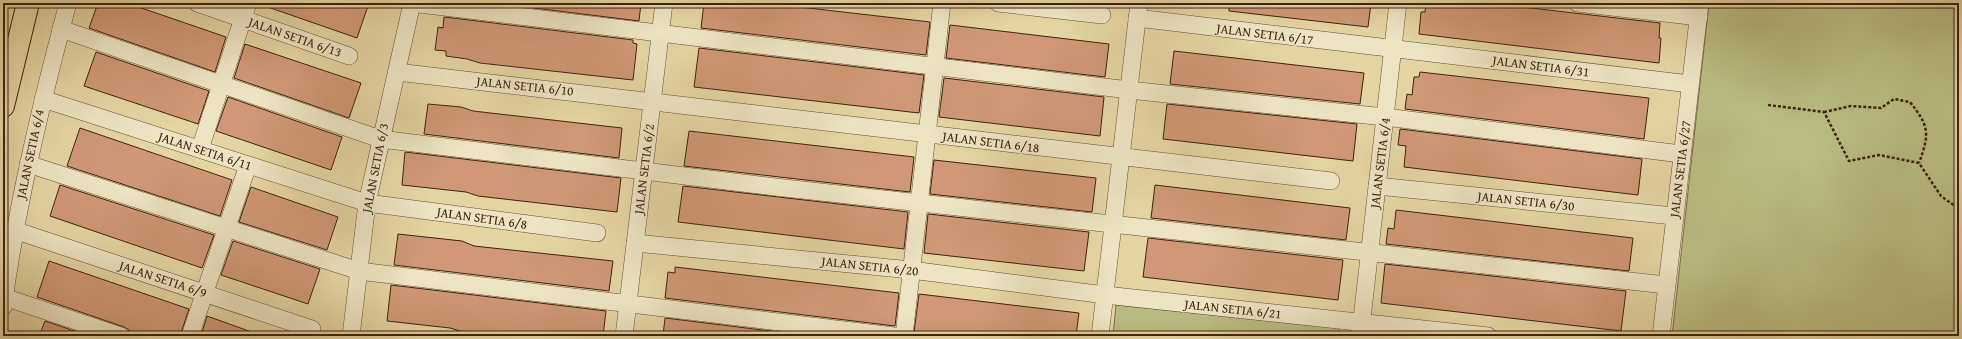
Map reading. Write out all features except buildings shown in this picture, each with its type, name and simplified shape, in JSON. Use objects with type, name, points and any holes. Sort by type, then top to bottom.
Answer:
[{"type":"main road","points":[[3,106],[28,3]]},
{"type":"street","name":"JALAN SETIA 6/4","points":[[4,302],[14,230],[28,164],[68,3]]},
{"type":"street","name":"JALAN SETIA 6/13","points":[[196,3],[349,56]]},
{"type":"street","points":[[200,149],[248,3]]},
{"type":"street","points":[[412,3],[1129,90],[1385,117],[1681,154]]},
{"type":"street","name":"JALAN SETIA 6/3","points":[[351,336],[367,202],[380,139],[397,72],[412,3]]},
{"type":"street","name":"JALAN SETIA 6/2","points":[[624,336],[664,3]]},
{"type":"street","points":[[904,336],[942,3]]},
{"type":"street","points":[[998,3],[1102,15]]},
{"type":"street","name":"JALAN SETIA 6/4","points":[[1360,330],[1398,3]]},
{"type":"street","points":[[1577,3],[1699,10]]},
{"type":"street","name":"JALAN SETIA 6/27","points":[[1661,336],[1681,154],[1699,10]]},
{"type":"street","points":[[1100,336],[1138,11]]},
{"type":"street","name":"JALAN SETIA 6/17","points":[[1138,11],[1393,49]]},
{"type":"street","points":[[61,29],[380,139],[919,203],[1666,285]]},
{"type":"street","name":"JALAN SETIA 6/31","points":[[1393,49],[1690,84]]},
{"type":"street","name":"JALAN SETIA 6/10","points":[[397,72],[652,100]]},
{"type":"street","name":"JALAN SETIA 6/11","points":[[43,99],[367,202]]},
{"type":"street","name":"JALAN SETIA 6/18","points":[[652,100],[1121,158],[1331,181]]},
{"type":"street","points":[[28,164],[359,271],[894,336]]},
{"type":"street","points":[[190,336],[248,165]]},
{"type":"street","name":"JALAN SETIA 6/30","points":[[1377,186],[1674,216]]},
{"type":"street","name":"JALAN SETIA 6/8","points":[[367,202],[597,233]]},
{"type":"street","name":"JALAN SETIA 6/9","points":[[14,230],[312,329]]},
{"type":"street","name":"JALAN SETIA 6/20","points":[[635,243],[911,270],[1105,295]]},
{"type":"street","name":"JALAN SETIA 6/21","points":[[1105,295],[1360,330],[1488,336]]},
{"type":"street","points":[[4,302],[121,336]]},
{"type":"path","points":[[1768,105],[1824,112],[1852,106],[1881,108],[1894,99],[1910,102],[1924,121],[1926,144],[1919,163]]},
{"type":"path","points":[[1824,112],[1849,162],[1879,155],[1919,163],[1941,196],[1959,209]]},
{"type":"green space","points":[[1709,3],[1959,3],[1959,336],[1672,336]]},
{"type":"green space","points":[[1116,305],[1338,328],[1344,336],[1113,336]]}]
